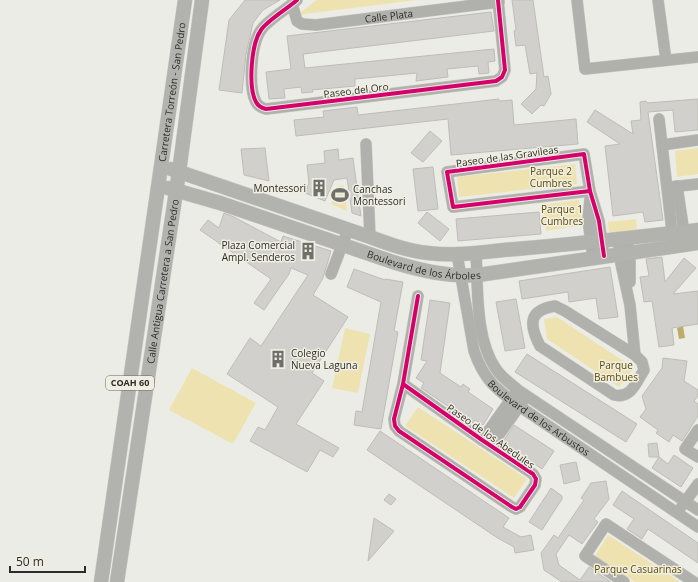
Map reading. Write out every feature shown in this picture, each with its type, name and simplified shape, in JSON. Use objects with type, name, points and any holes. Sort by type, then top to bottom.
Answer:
[{"type":"main road","name":"Carretera Torreón - San Pedro","points":[[158,185],[185,0]]},
{"type":"main road","name":"Carretera Torreón - San Pedro","points":[[179,172],[202,0]]},
{"type":"main road","name":"Boulevard de los Árboles","points":[[161,166],[370,237],[392,246],[428,253],[457,254],[622,239],[685,238]]},
{"type":"main road","name":"Calle Antigua Carretera a San Pedro","points":[[117,582],[179,172]]},
{"type":"main road","name":"Boulevard de los Árboles","points":[[158,185],[220,203],[396,263],[424,271],[461,276],[478,275],[625,253],[685,238]]},
{"type":"main road","name":"Calle Antigua Carretera a San Pedro","points":[[101,582],[158,185]]},
{"type":"street","points":[[577,0],[585,69],[698,57]]},
{"type":"street","points":[[658,0],[666,60]]},
{"type":"street","name":"Calle Plata","points":[[295,2],[297,21],[302,24],[316,25],[498,1]]},
{"type":"street","name":"Paseo del Oro","points":[[295,2],[261,30],[253,54],[251,75],[256,103],[260,107],[266,109],[496,81],[502,77],[505,70],[498,1]]},
{"type":"street","points":[[659,119],[662,145],[685,238]]},
{"type":"street","points":[[662,145],[698,140]]},
{"type":"street","points":[[366,144],[370,237]]},
{"type":"street","name":"Paseo de las Gravileas","points":[[590,191],[453,207],[448,172],[584,154],[590,191],[599,221],[597,242],[599,257]]},
{"type":"street","points":[[672,187],[698,184]]},
{"type":"street","points":[[331,274],[348,230]]},
{"type":"street","points":[[622,239],[625,253],[635,355],[642,362],[644,370],[629,394],[621,397],[614,395],[540,346],[533,328],[533,318],[538,311],[555,306],[635,355]]},
{"type":"street","name":"Boulevard de los Arbustos","points":[[476,252],[482,330],[487,351],[497,371],[523,392],[698,510]]},
{"type":"street","name":"Boulevard de los Arbustos","points":[[457,254],[474,351],[480,367],[493,386],[515,403],[698,527]]},
{"type":"street","points":[[403,384],[418,296]]},
{"type":"street","name":"Paseo de los Abedules","points":[[403,384],[533,474],[536,479],[535,484],[520,507],[516,509],[512,507],[399,431],[395,426],[394,420],[403,384]]},
{"type":"street","name":"Paseo de los Abedules","points":[[487,443],[523,392]]},
{"type":"street","points":[[698,430],[685,449],[698,457]]},
{"type":"street","points":[[677,513],[698,484]]},
{"type":"street","points":[[624,582],[585,556],[606,524],[694,582]]},
{"type":"green space","points":[[317,0],[417,0],[297,15]]},
{"type":"green space","points":[[698,148],[698,174],[677,177],[675,151]]},
{"type":"green space","name":"Parque 2 Cumbres","points":[[575,164],[577,184],[459,197],[457,177]]},
{"type":"green space","name":"Canchas Montessori","points":[[344,185],[347,211],[331,204],[338,186]]},
{"type":"green space","name":"Parque 1 Cumbres","points":[[579,200],[582,225],[546,231],[542,205]]},
{"type":"green space","points":[[636,219],[637,231],[609,234],[608,222]]},
{"type":"green space","name":"Parque Bambues","points":[[557,317],[634,368],[619,387],[547,339],[544,319]]},
{"type":"green space","points":[[345,328],[370,334],[358,393],[332,388]]},
{"type":"green space","points":[[192,368],[256,403],[233,444],[169,410]]},
{"type":"green space","points":[[418,407],[527,479],[514,498],[405,426]]},
{"type":"green space","name":"Parque Casuarinas","points":[[608,535],[680,582],[635,582],[595,556]]},
{"type":"shaded area","points":[[683,326],[685,338],[679,339],[677,328]]},
{"type":"building","points":[[245,0],[280,0],[263,10],[253,23],[246,54],[242,93],[219,90],[229,20]]},
{"type":"building","points":[[512,0],[533,0],[544,77],[548,76],[551,94],[544,106],[541,105],[532,114],[521,104],[536,89],[537,73],[530,74],[525,45],[516,46],[514,31],[516,30]]},
{"type":"building","points":[[491,12],[494,31],[303,54],[305,68],[494,49],[495,61],[488,62],[489,73],[479,74],[478,66],[447,69],[448,77],[416,81],[417,73],[355,79],[355,86],[312,90],[313,92],[302,93],[301,87],[284,89],[285,98],[269,99],[266,72],[291,69],[287,36]]},
{"type":"building","points":[[499,99],[499,101],[512,100],[514,125],[576,119],[578,144],[451,155],[448,119],[296,136],[294,120],[324,117],[323,111],[357,107],[358,115]]},
{"type":"building","points":[[698,99],[698,130],[675,132],[673,110],[648,112],[663,220],[645,222],[643,212],[613,216],[605,146],[620,144],[587,122],[595,110],[633,134],[631,121],[641,120],[640,102],[646,101],[647,103]]},
{"type":"building","points":[[430,131],[442,141],[423,162],[411,153]]},
{"type":"building","points":[[265,148],[269,181],[244,175],[241,149]]},
{"type":"building","name":"Montessori","points":[[338,149],[339,160],[353,158],[361,216],[352,213],[347,178],[334,180],[325,201],[305,193],[309,183],[307,165],[325,163],[324,151]]},
{"type":"building","points":[[433,167],[438,209],[418,211],[413,169]]},
{"type":"building","points":[[427,212],[449,229],[440,241],[418,223]]},
{"type":"building","points":[[539,212],[541,234],[458,241],[456,219]]},
{"type":"building","points":[[224,213],[281,242],[283,236],[331,251],[323,278],[313,295],[348,317],[312,373],[324,381],[296,424],[339,448],[333,457],[320,450],[307,472],[250,441],[258,427],[265,430],[278,407],[227,374],[250,338],[261,346],[308,275],[291,268],[289,274],[264,310],[254,303],[271,279],[200,230],[208,220],[219,228]]},
{"type":"building","points":[[662,257],[665,282],[684,258],[696,268],[673,294],[698,291],[698,324],[672,328],[674,345],[659,347],[652,301],[644,302],[640,277],[649,276],[646,259]]},
{"type":"building","points":[[610,267],[618,317],[599,319],[596,298],[569,302],[568,292],[522,299],[519,281]]},
{"type":"building","points":[[354,269],[385,280],[403,282],[394,331],[398,332],[381,429],[354,425],[356,411],[362,412],[381,302],[347,287]]},
{"type":"building","points":[[516,299],[525,348],[505,351],[496,302]]},
{"type":"building","points":[[430,300],[450,303],[440,373],[461,387],[463,384],[470,389],[468,392],[493,409],[483,425],[475,420],[473,423],[421,388],[424,383],[416,378],[427,361],[421,360]]},
{"type":"building","points":[[527,354],[637,424],[626,442],[515,372]]},
{"type":"building","points":[[663,358],[687,361],[684,381],[698,390],[698,396],[694,401],[698,404],[698,416],[682,441],[673,435],[669,442],[656,433],[658,430],[640,417],[646,409],[642,396],[662,368]]},
{"type":"building","points":[[514,425],[554,451],[542,469],[502,443]]},
{"type":"building","points":[[380,431],[509,518],[503,527],[521,537],[531,535],[534,550],[515,553],[514,547],[496,537],[367,450]]},
{"type":"building","points":[[657,443],[659,457],[649,457],[648,444]]},
{"type":"building","points":[[674,455],[693,468],[681,487],[652,468],[659,457],[668,464]]},
{"type":"building","points":[[576,462],[580,480],[564,484],[560,465]]},
{"type":"building","points":[[606,481],[609,499],[594,519],[598,522],[582,544],[569,535],[556,554],[559,565],[580,580],[589,567],[611,582],[562,582],[544,570],[541,553],[554,535],[558,538],[584,500],[581,498],[591,483]]},
{"type":"building","points":[[551,488],[562,496],[562,499],[542,530],[529,522]]},
{"type":"building","points":[[622,491],[698,543],[698,563],[648,529],[642,539],[627,529],[634,519],[613,505]]},
{"type":"building","points":[[389,494],[396,499],[391,505],[384,500]]},
{"type":"building","points":[[374,518],[394,531],[368,561]]},
{"type":"cycle path","points":[[297,0],[264,26],[255,45],[251,76],[252,86],[256,102],[259,106],[265,109],[496,81],[502,77],[505,70],[498,0]]},
{"type":"cycle path","points":[[590,191],[453,207],[447,172],[584,154],[590,191],[599,221],[604,256]]},
{"type":"cycle path","points":[[403,384],[533,474],[536,479],[535,485],[520,507],[516,509],[512,507],[399,431],[395,426],[394,419],[403,384],[418,296]]},
{"type":"place","name":"Montessori","points":[[319,188]]},
{"type":"place","name":"Canchas Montessori","points":[[340,195]]},
{"type":"place","name":"Plaza Comercial Ampl. Senderos","points":[[308,251]]},
{"type":"place","name":"Colegio Nueva Laguna","points":[[278,359]]}]
